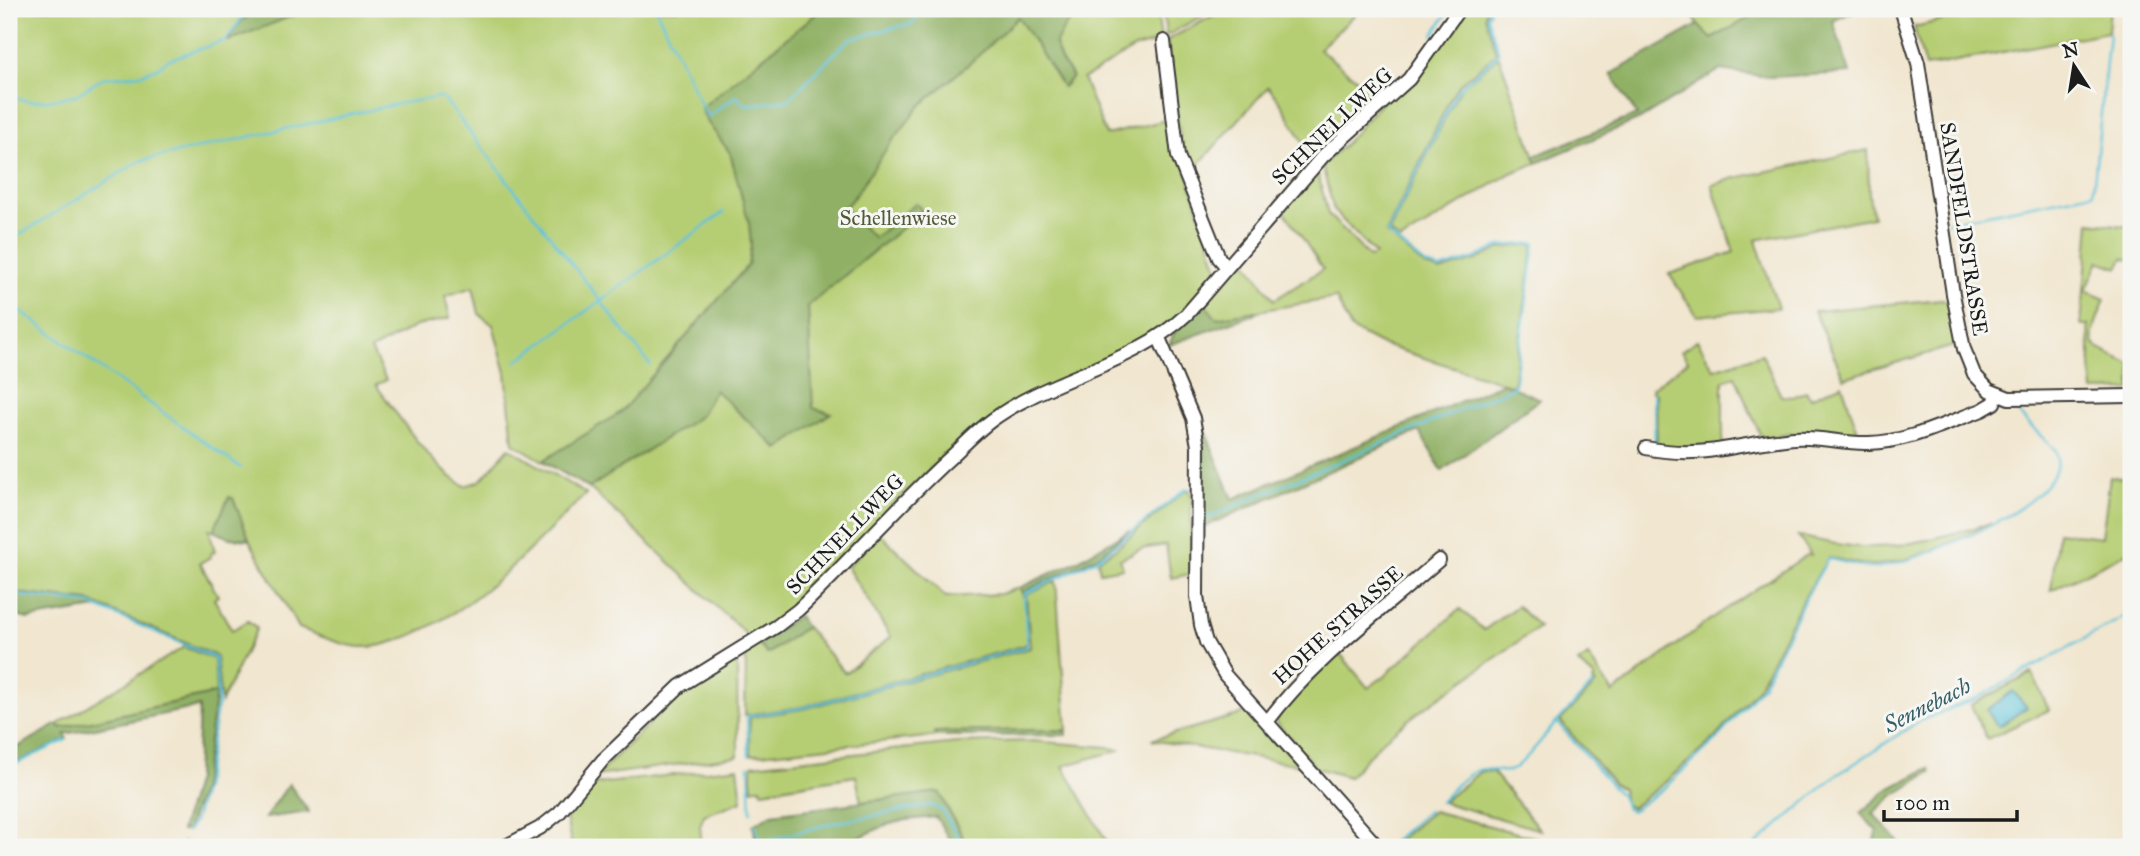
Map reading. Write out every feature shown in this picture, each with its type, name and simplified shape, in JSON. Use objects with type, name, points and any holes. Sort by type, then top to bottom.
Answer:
[{"type":"street","name":"SCHNELLWEG","points":[[504,847],[540,828],[559,814],[602,761],[680,687],[798,610],[916,488],[990,422],[1043,390],[1145,347],[1187,314],[1323,156],[1409,79],[1459,9]]},
{"type":"street","name":"SANDFELDSTRASSE","points":[[1901,9],[1918,63],[1953,294],[1964,349],[1974,374],[1997,395]]},
{"type":"street","points":[[1164,41],[1178,156],[1219,258],[1226,266]]},
{"type":"street","points":[[1159,338],[1193,418],[1198,446],[1197,596],[1200,625],[1212,655],[1225,676],[1377,847]]},
{"type":"street","points":[[1646,448],[1695,453],[1794,438],[1869,443],[1891,441],[1982,410],[1993,403],[1997,395],[2131,396]]},
{"type":"street","name":"HOHE STRASSE","points":[[1267,722],[1308,673],[1439,559]]},
{"type":"green space","name":"Schellenwiese","points":[[9,9],[1157,9],[1161,41],[1135,48],[1083,79],[1106,135],[1170,119],[1218,269],[1184,311],[1168,326],[958,443],[900,498],[810,593],[750,638],[593,491],[513,443],[506,373],[493,325],[479,314],[473,287],[445,296],[450,318],[416,326],[371,350],[386,380],[376,385],[429,455],[465,486],[480,481],[509,448],[586,494],[524,555],[458,610],[433,625],[384,645],[360,647],[336,642],[299,628],[249,540],[230,538],[209,529],[215,552],[200,563],[218,596],[214,599],[232,630],[248,621],[257,628],[221,702],[216,656],[88,601],[19,594],[9,600]],"holes":[[[732,406],[823,417],[778,448]]]},
{"type":"green space","points":[[264,9],[310,9],[228,41],[242,20]]},
{"type":"green space","points":[[822,9],[1083,9],[1065,26],[1055,44],[1072,77],[1063,87],[1018,17],[920,106],[844,208],[874,238],[916,203],[922,211],[808,306],[813,408],[831,413],[778,449],[715,390],[700,416],[589,488],[543,461],[621,412],[748,265],[751,245],[749,224],[730,153],[706,120],[701,108]]},
{"type":"green space","points":[[1163,9],[1209,9],[1211,11],[1166,36]]},
{"type":"green space","points":[[1233,9],[1361,9],[1319,49],[1382,99],[1314,160],[1279,100],[1268,87],[1189,175],[1182,155],[1167,40],[1214,15],[1227,14]]},
{"type":"green space","points":[[1464,9],[1487,9],[1485,16],[1497,53],[1460,84],[1451,97],[1386,233],[1425,266],[1440,271],[1476,260],[1501,248],[1534,244],[1513,386],[1380,344],[1351,329],[1336,298],[1215,318],[1203,301],[1242,255],[1274,300],[1323,269],[1282,209],[1317,170],[1328,214],[1370,258],[1375,254],[1334,211],[1322,165],[1344,145]]},
{"type":"green space","points":[[1689,9],[1758,9],[1760,12],[1711,39],[1698,25]]},
{"type":"green space","points":[[1765,9],[1858,9],[1833,21],[1850,73],[1769,77],[1720,70],[1640,119],[1537,163],[1534,156],[1637,115],[1611,74],[1698,25],[1712,39]]},
{"type":"green space","points":[[1990,9],[2110,9],[2108,32],[1925,67],[1914,27]]},
{"type":"green space","points":[[1499,56],[1537,163],[1511,173],[1400,241],[1389,232],[1455,98],[1463,86]]},
{"type":"green space","points":[[1868,150],[1869,196],[1873,217],[1756,240],[1778,308],[1697,316],[1669,274],[1734,252],[1712,185]]},
{"type":"green space","points":[[2090,222],[2131,227],[2131,260],[2123,258],[2118,268],[2099,261],[2086,291],[2105,299],[2095,326],[2093,342],[2104,352],[2131,364],[2131,390],[2093,391],[2088,325],[2081,325]]},
{"type":"green space","points":[[1942,299],[1948,302],[1957,345],[1844,378],[1814,311]]},
{"type":"green space","points":[[1203,301],[1216,318],[1256,311],[1257,313],[1169,345],[1174,333]]},
{"type":"green space","points":[[1697,340],[1714,369],[1762,354],[1781,396],[1793,397],[1806,391],[1810,398],[1842,384],[1859,435],[1810,432],[1762,439],[1735,376],[1723,381],[1723,447],[1657,447],[1656,393],[1652,392],[1652,388],[1688,361],[1681,351]]},
{"type":"green space","points":[[1503,383],[1540,399],[1442,471],[1419,431],[1204,527],[1203,426],[1233,499]]},
{"type":"green space","points":[[2110,477],[2131,478],[2131,551],[2051,590],[2058,532],[2102,537]]},
{"type":"green space","points":[[1186,490],[1191,491],[1191,574],[1171,578],[1166,545],[1141,549],[1120,559],[1123,568],[1100,572],[1098,560]]},
{"type":"green space","points":[[229,497],[233,498],[249,539],[230,538],[213,531]]},
{"type":"green space","points":[[1991,523],[1936,549],[1892,563],[1864,565],[1828,558],[1800,605],[1758,688],[1715,738],[1631,808],[1624,803],[1622,789],[1614,784],[1560,721],[1596,684],[1593,681],[1595,678],[1578,663],[1588,656],[1613,693],[1712,618],[1807,555],[1811,555],[1798,536],[1864,547],[1902,545]]},
{"type":"green space","points":[[1130,530],[1097,557],[1023,592],[1019,588],[1075,562]]},
{"type":"green space","points":[[879,533],[946,597],[1000,594],[1019,588],[1026,608],[1026,645],[802,707],[745,715],[746,656],[749,649],[758,644],[768,654],[806,627],[845,673],[891,637],[847,567]]},
{"type":"green space","points":[[1056,581],[1067,730],[936,732],[936,736],[751,755],[750,717],[803,709],[1030,648],[1026,594]]},
{"type":"green space","points":[[9,592],[88,601],[96,608],[28,619],[9,614],[9,600],[14,596],[9,595]]},
{"type":"green space","points":[[1517,606],[1539,627],[1412,717],[1382,741],[1349,777],[1316,768],[1276,722],[1279,711],[1338,651],[1368,688],[1460,609],[1484,630]]},
{"type":"green space","points":[[798,616],[806,627],[767,654],[758,644]]},
{"type":"green space","points":[[184,647],[214,659],[216,693],[60,728],[58,724]]},
{"type":"green space","points":[[730,661],[737,664],[738,756],[596,776],[680,693]]},
{"type":"green space","points":[[2032,673],[2049,710],[1987,739],[1971,705]]},
{"type":"green space","points":[[216,693],[202,788],[187,830],[181,831],[196,779],[199,707],[65,734],[67,739],[9,766],[9,752],[58,724],[61,728]]},
{"type":"green space","points":[[1249,712],[1300,765],[1151,740]]},
{"type":"green space","points":[[1067,731],[1067,735],[936,736],[935,732]]},
{"type":"green space","points":[[1032,741],[1119,750],[1063,766],[1110,847],[968,847],[939,792],[861,802],[856,776],[762,791],[761,787],[752,789],[752,765],[957,743]]},
{"type":"green space","points":[[738,767],[742,801],[704,815],[700,826],[702,847],[572,847],[565,813],[590,785]]},
{"type":"green space","points":[[1929,768],[1931,772],[1893,796],[1873,813],[1903,847],[1874,847],[1877,831],[1860,813],[1887,790]]},
{"type":"green space","points":[[1481,771],[1493,772],[1540,830],[1442,802]]},
{"type":"green space","points":[[289,784],[309,812],[265,818]]},
{"type":"green space","points":[[939,792],[968,847],[954,847],[936,817],[886,825],[839,847],[757,847],[753,825],[772,814]]},
{"type":"green space","points":[[1433,811],[1540,839],[1531,847],[1390,847]]},
{"type":"water","points":[[2013,691],[2027,707],[2000,726],[1996,725],[1987,710]]},
{"type":"waterway","points":[[9,97],[31,101],[48,100],[76,95],[103,78],[142,74],[159,67],[167,60],[226,40],[244,15],[260,9]]},
{"type":"waterway","points":[[656,9],[707,117],[736,96],[746,105],[788,100],[849,39],[913,23],[922,9]]},
{"type":"waterway","points":[[1433,35],[1450,9]]},
{"type":"waterway","points":[[1204,519],[1514,387],[1535,243],[1500,246],[1475,258],[1440,269],[1426,265],[1387,233],[1457,91],[1499,53],[1487,17],[1490,9]]},
{"type":"waterway","points":[[1948,222],[2093,193],[2109,33]]},
{"type":"waterway","points":[[9,241],[140,161],[439,97],[445,100],[650,365]]},
{"type":"waterway","points":[[517,361],[724,212]]},
{"type":"waterway","points":[[9,303],[241,468]]},
{"type":"waterway","points":[[1654,393],[1655,445]]},
{"type":"waterway","points":[[1440,802],[1460,782],[1478,770],[1512,770],[1529,755],[1557,722],[1620,794],[1627,809],[1632,811],[1664,788],[1716,740],[1762,686],[1828,559],[1874,568],[1926,554],[1989,526],[2019,509],[2042,490],[2055,471],[2056,451],[2010,405]]},
{"type":"waterway","points":[[749,755],[747,716],[802,708],[1027,647],[1024,594],[1097,559],[1189,489]]},
{"type":"waterway","points":[[9,594],[88,603],[215,658],[218,701],[204,788],[194,821],[188,831]]},
{"type":"waterway","name":"Sennebach","points":[[1753,847],[1834,777],[1919,721],[1977,698],[2131,613]]},
{"type":"waterway","points":[[1557,722],[1593,684]]},
{"type":"waterway","points":[[9,767],[66,740]]},
{"type":"waterway","points":[[749,766],[751,812]]},
{"type":"waterway","points":[[755,825],[760,841],[768,841],[828,824],[931,805],[942,810],[964,847]]},
{"type":"waterway","points":[[1386,847],[1428,811]]},
{"type":"waterway","points":[[180,847],[184,842]]}]
